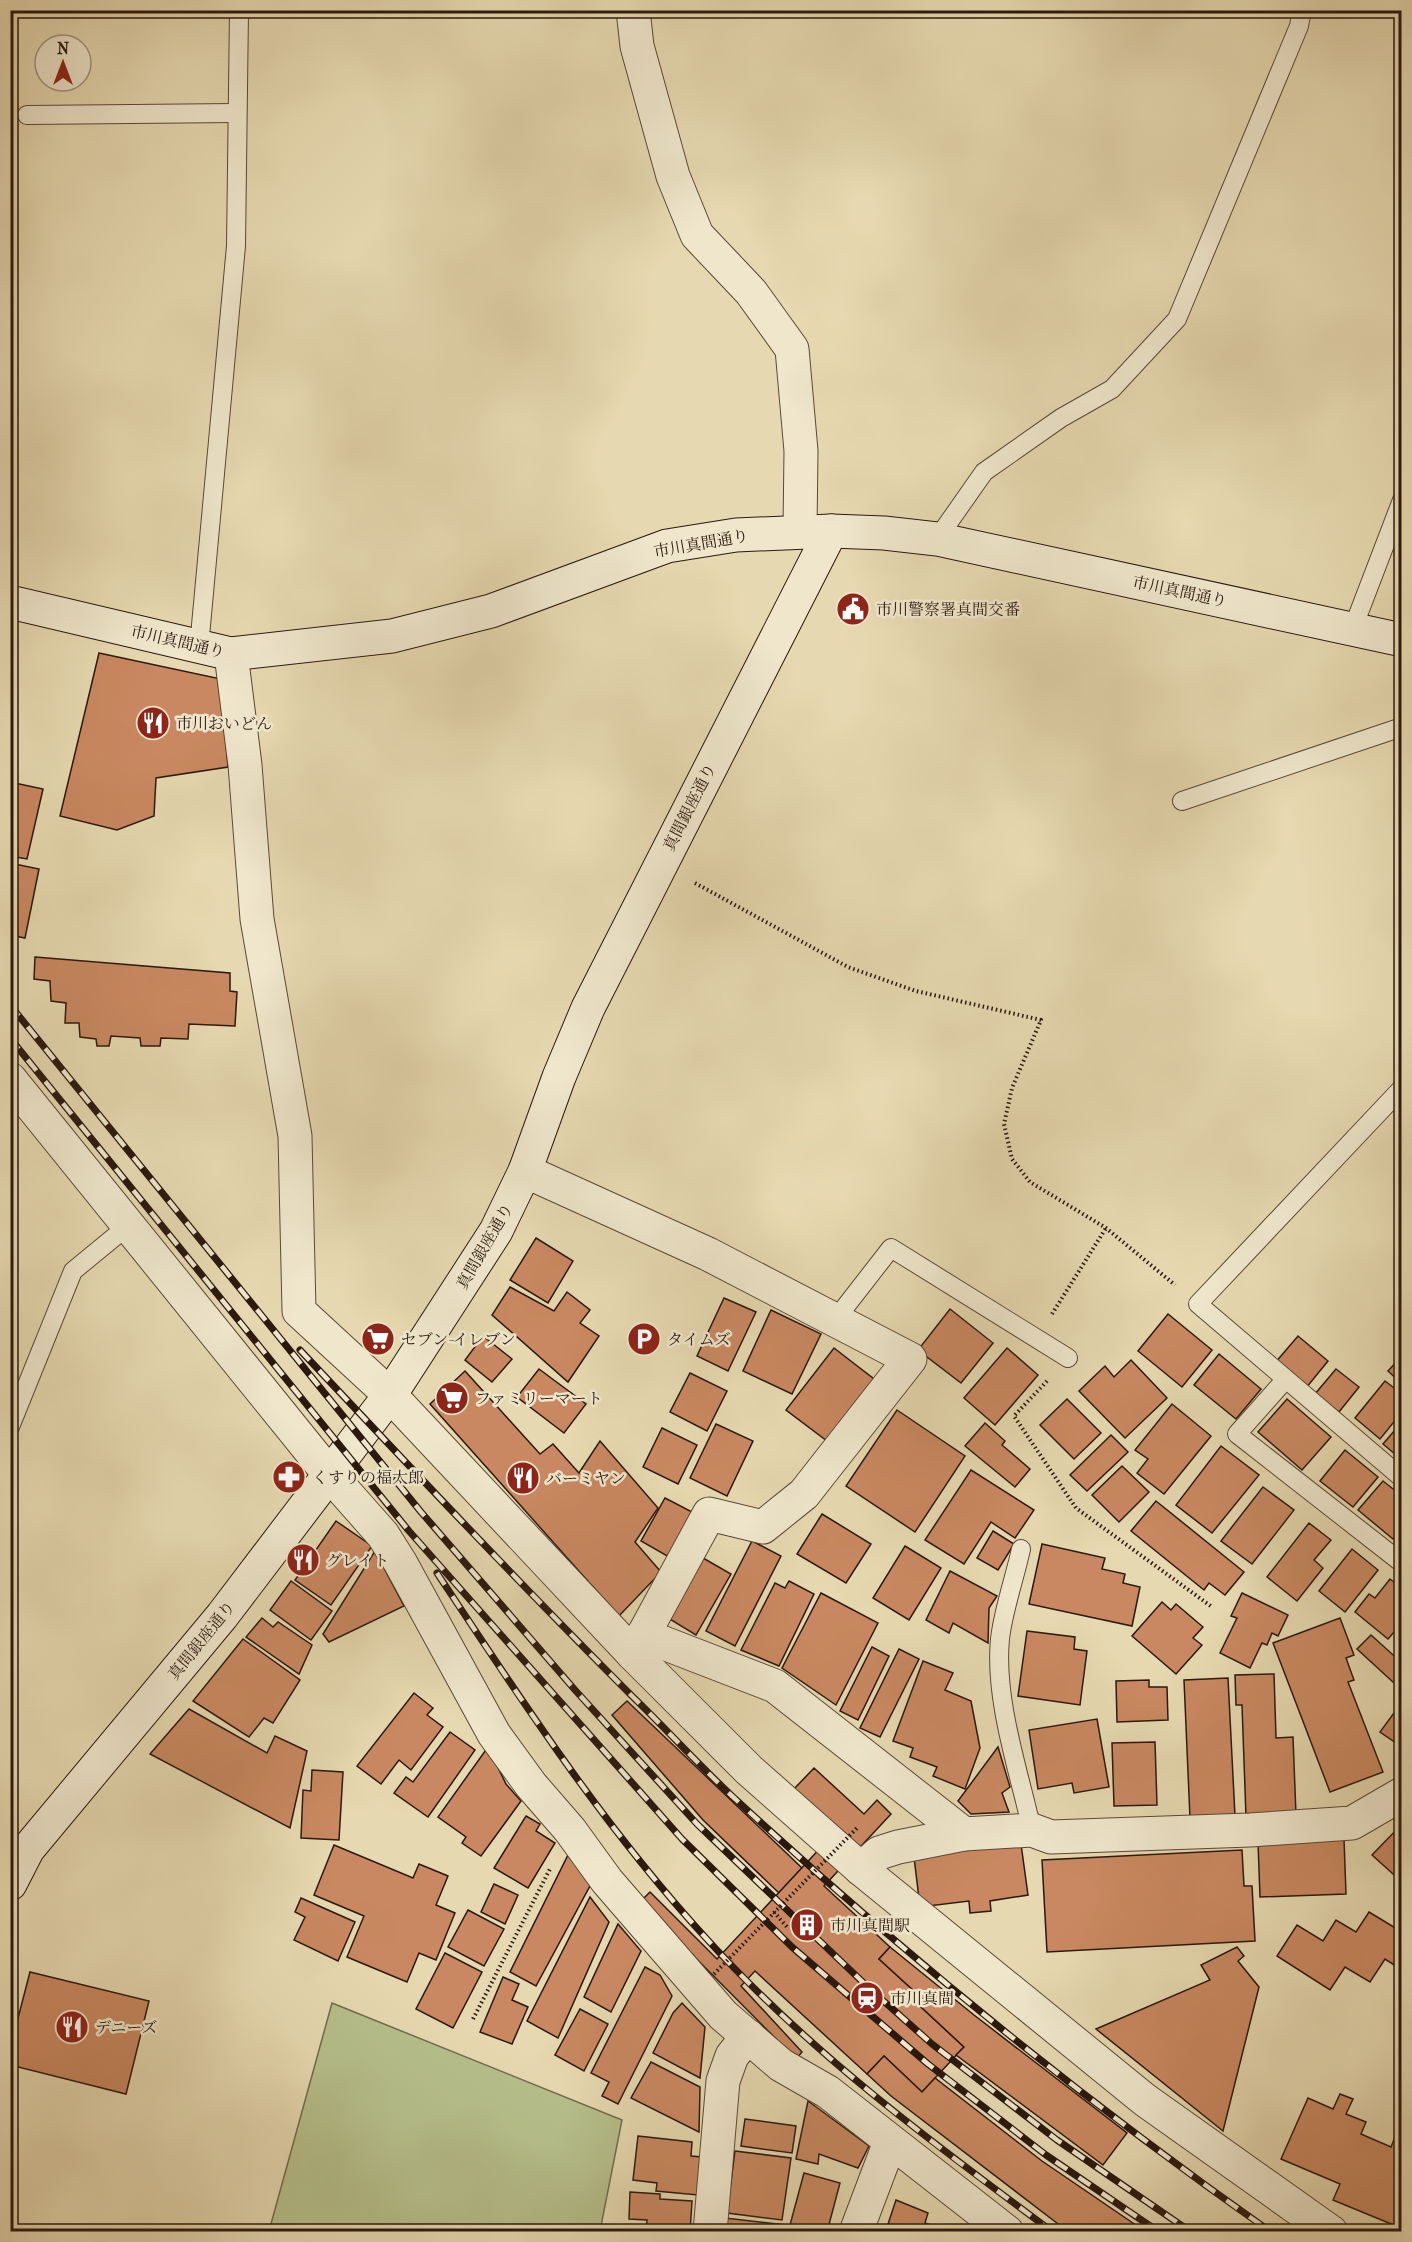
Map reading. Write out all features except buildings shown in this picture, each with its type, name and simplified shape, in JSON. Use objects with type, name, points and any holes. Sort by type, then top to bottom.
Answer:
[{"type":"street","points":[[633,10],[637,46],[673,176],[697,235],[750,292],[792,349],[801,452],[816,531]]},
{"type":"street","name":"市川真間通り","points":[[10,602],[231,654],[392,636],[491,611],[667,546],[736,535],[816,531],[884,532],[937,539],[1401,640]]},
{"type":"street","name":"真間銀座通り","points":[[10,1884],[28,1849],[222,1616],[390,1395],[496,1232],[525,1171],[559,1077],[588,1008],[660,863],[816,531]]},
{"type":"street","points":[[231,654],[244,765],[257,920],[295,1136],[299,1311],[390,1395],[638,1644],[749,1770],[861,1869],[1145,2100],[1331,2232]]},
{"type":"street","points":[[10,1079],[330,1474],[383,1535],[494,1734],[607,1881],[723,2015],[781,2065],[828,2092],[1007,2232]]},
{"type":"street","points":[[525,1171],[708,1254],[910,1359],[804,1494],[763,1527],[709,1514],[638,1644]]},
{"type":"street","points":[[638,1644],[775,1686],[964,1834]]},
{"type":"street","points":[[861,1869],[879,1853],[964,1834],[1032,1830],[1051,1836],[1250,1830],[1352,1823],[1401,1794]]},
{"type":"street","points":[[710,2232],[723,2081],[732,2056],[748,2036]]},
{"type":"street","points":[[856,2232],[890,2142]]},
{"type":"lane","points":[[199,647],[236,246],[239,10]]},
{"type":"lane","points":[[937,539],[984,472],[1061,418],[1112,389],[1177,319],[1299,26],[1302,10]]},
{"type":"lane","points":[[27,115],[236,113]]},
{"type":"lane","points":[[1353,628],[1401,500]]},
{"type":"lane","points":[[1182,801],[1401,728]]},
{"type":"lane","points":[[1401,1088],[1198,1304],[1401,1478]]},
{"type":"lane","points":[[10,1426],[73,1271],[129,1225]]},
{"type":"lane","points":[[835,1320],[891,1248],[1068,1358]]},
{"type":"lane","points":[[1285,1380],[1237,1434],[1401,1563]]},
{"type":"lane","points":[[1021,1549],[1000,1639],[1000,1671],[1003,1701],[1032,1830]]},
{"type":"path","points":[[660,863],[848,967],[916,991],[1041,1020],[1011,1088],[1004,1124],[1011,1158],[1030,1182],[1106,1228],[1198,1304]]},
{"type":"path","points":[[1037,1338],[1106,1228]]},
{"type":"path","points":[[1068,1358],[1014,1416],[1076,1508],[1212,1607]]},
{"type":"path","points":[[714,1974],[857,1828]]},
{"type":"path","points":[[473,2019],[570,1830]]},
{"type":"path","points":[[774,1912],[787,1927]]},
{"type":"green space","points":[[332,2003],[622,2120],[600,2231],[269,2231]]},
{"type":"railway","points":[[10,1005],[421,1512],[575,1690],[697,1824],[870,1989],[932,2044],[1057,2140],[1191,2232]]},
{"type":"railway","points":[[10,1038],[409,1531],[682,1839],[792,1947],[928,2064],[1046,2155],[1159,2232]]},
{"type":"railway","points":[[300,1350],[591,1655],[719,1784],[796,1854],[861,1912],[994,2023],[1131,2130],[1271,2232]]},
{"type":"railway","points":[[437,1573],[531,1714],[597,1806],[668,1895],[705,1937],[785,2018],[828,2056],[916,2129],[1053,2232]]},
{"type":"place","name":"市川警察署真間交番","points":[[853,609]]},
{"type":"place","name":"市川おいどん","points":[[153,723]]},
{"type":"place","name":"セブン-イレブン","points":[[378,1339]]},
{"type":"place","name":"タイムズ","points":[[644,1339]]},
{"type":"place","name":"ファミリーマート","points":[[452,1398]]},
{"type":"place","name":"くすりの福太郎","points":[[289,1477]]},
{"type":"place","name":"バーミヤン","points":[[523,1478]]},
{"type":"place","name":"グレイト","points":[[303,1560]]},
{"type":"place","name":"市川真間駅","points":[[807,1925]]},
{"type":"place","name":"市川真間","points":[[867,1998]]},
{"type":"place","name":"デニーズ","points":[[72,2027]]}]
